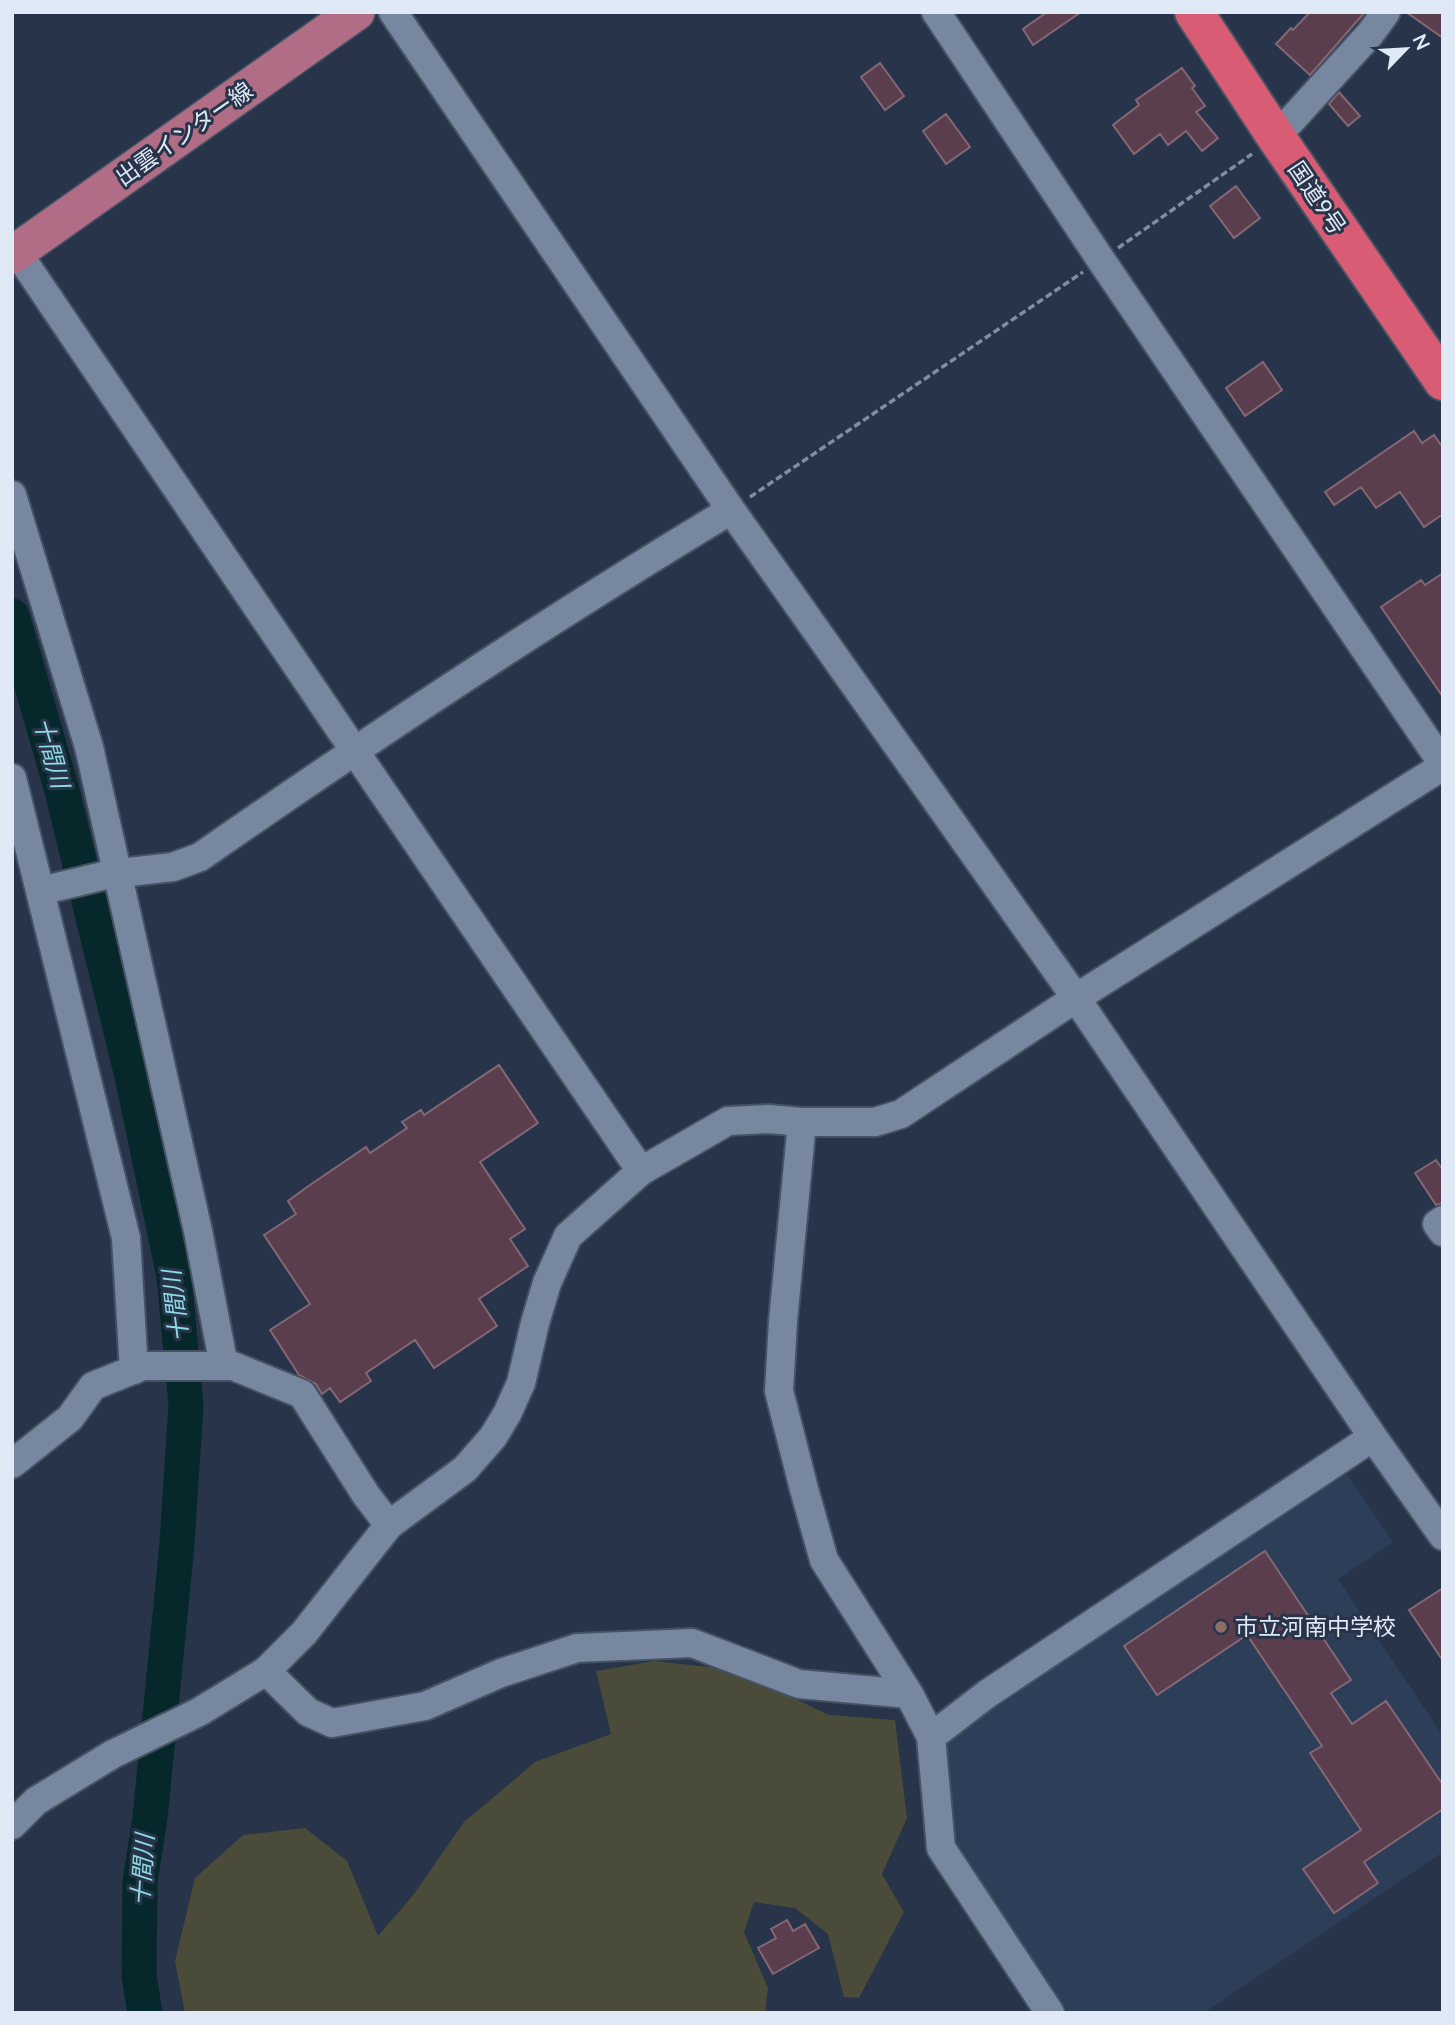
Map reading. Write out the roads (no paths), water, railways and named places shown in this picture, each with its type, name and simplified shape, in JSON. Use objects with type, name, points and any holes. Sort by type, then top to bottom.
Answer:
[{"type":"highway","name":"国道9号","points":[[1194,12],[1443,381]]},
{"type":"main road","name":"出雲インター線","points":[[15,253],[356,12]]},
{"type":"street","points":[[393,12],[731,510],[1076,998],[1373,1437],[1435,1506],[1443,1536]]},
{"type":"street","points":[[12,1825],[36,1801],[113,1754],[200,1712],[266,1671],[304,1633],[389,1525],[465,1469],[493,1437],[521,1383],[547,1283],[568,1236],[641,1171],[728,1121],[769,1119],[875,1122],[901,1114],[1076,998],[1443,765],[936,12]]},
{"type":"street","points":[[1276,137],[1370,34],[1386,12]]},
{"type":"street","points":[[15,253],[641,1171]]},
{"type":"street","points":[[12,495],[89,747],[114,873],[198,1231],[219,1365]]},
{"type":"street","points":[[45,889],[114,873],[173,867],[200,857],[354,750],[625,574],[731,510]]},
{"type":"street","points":[[12,778],[45,889],[126,1238],[138,1368]]},
{"type":"street","points":[[802,1122],[779,1391],[804,1489],[824,1560],[909,1693],[931,1737],[941,1848],[1050,2013]]},
{"type":"street","points":[[1443,1220],[1437,1224],[1443,1232]]},
{"type":"street","points":[[12,1464],[70,1418],[93,1386],[138,1368],[233,1366],[302,1394],[366,1495],[389,1525]]},
{"type":"street","points":[[931,1737],[986,1694],[1373,1437]]},
{"type":"street","points":[[266,1671],[308,1712],[332,1723],[425,1706],[501,1673],[577,1648],[692,1643],[799,1684],[909,1693]]},
{"type":"waterway","name":"十間川","points":[[12,616],[61,787],[132,1076],[174,1276],[186,1405],[177,1544],[150,1818],[140,1882],[139,1976],[145,2013]]},
{"type":"place","name":"市立河南中学校","points":[[1221,1627]]}]
